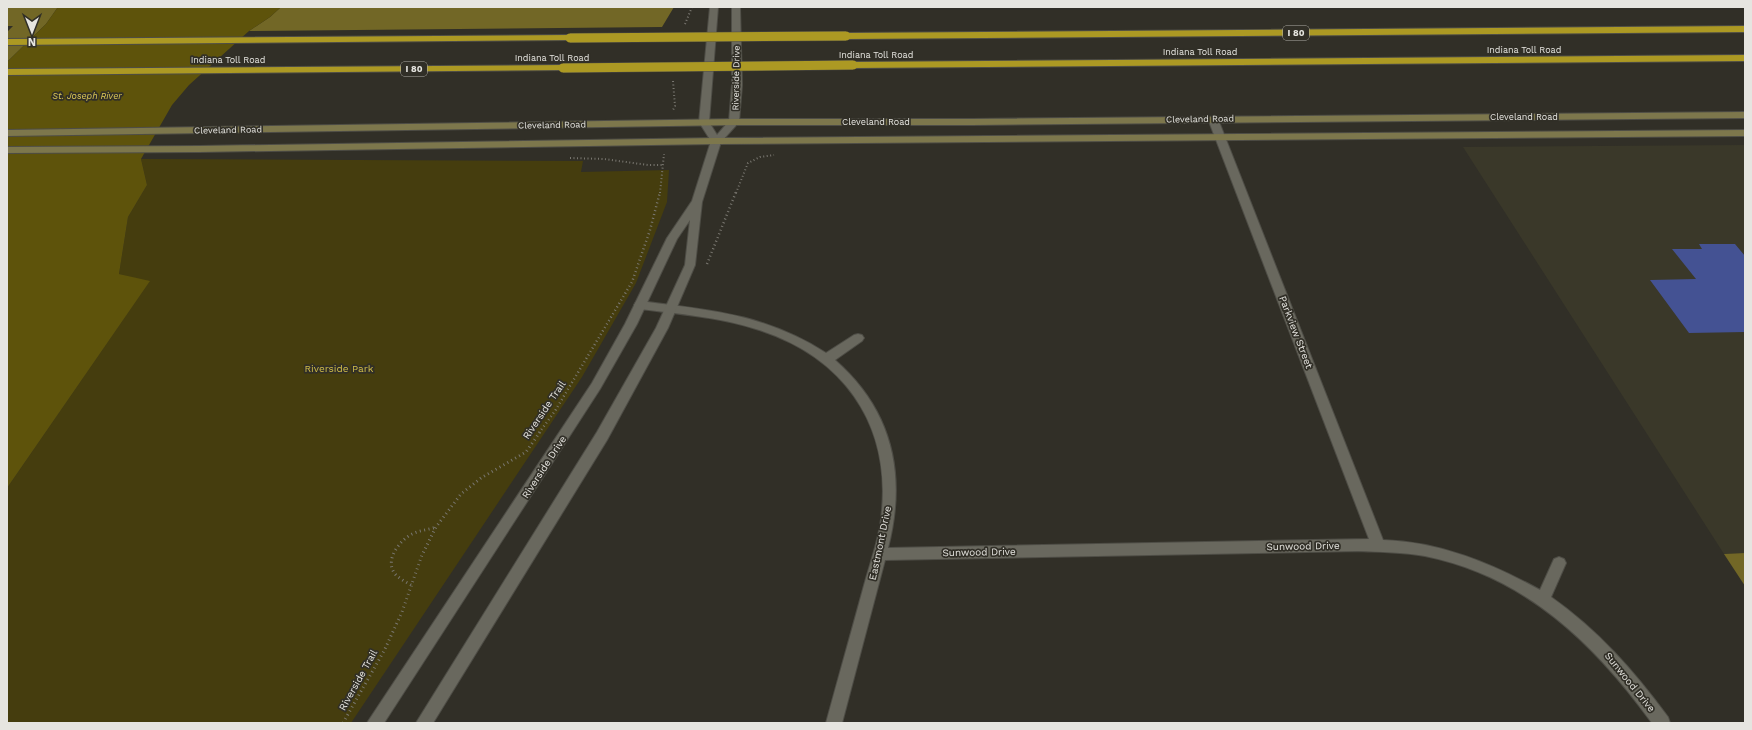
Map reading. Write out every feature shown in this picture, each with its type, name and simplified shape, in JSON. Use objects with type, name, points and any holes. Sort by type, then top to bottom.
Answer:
[{"type":"highway","name":"Indiana Toll Road","points":[[7,42],[1745,29]]},
{"type":"highway","name":"Indiana Toll Road","points":[[7,72],[1745,58]]},
{"type":"main road","name":"Cleveland Road","points":[[7,133],[704,122],[972,122],[1745,115]]},
{"type":"main road","name":"Cleveland Road","points":[[7,150],[199,149],[716,141],[1745,134]]},
{"type":"street","points":[[714,7],[704,122],[716,141]]},
{"type":"street","name":"Riverside Drive","points":[[424,723],[602,436],[662,328],[690,265],[697,202],[716,141],[734,122],[737,85],[736,7]]},
{"type":"street","name":"Parkview Street","points":[[1213,119],[1379,546]]},
{"type":"street","name":"Riverside Drive","points":[[375,723],[600,380],[640,305],[672,238],[697,202]]},
{"type":"street","name":"Eastmont Drive","points":[[640,305],[737,320],[772,329],[796,340],[828,358],[866,400],[877,423],[887,456],[890,486],[889,512],[834,723]]},
{"type":"street","points":[[828,358],[858,338]]},
{"type":"street","name":"Sunwood Drive","points":[[879,554],[1379,546],[1435,553],[1480,567],[1514,582],[1543,599],[1577,624],[1612,658],[1642,694],[1662,723]]},
{"type":"street","points":[[1543,599],[1559,563]]},
{"type":"path","points":[[707,264],[748,163],[753,159],[762,156],[779,155]]},
{"type":"path","name":"Riverside Trail","points":[[343,723],[384,651],[402,612],[410,585],[422,555],[436,527],[461,494],[481,478],[526,452],[555,411],[610,321],[632,282],[659,200],[664,158]]},
{"type":"path","points":[[410,585],[395,574],[391,566],[393,556],[399,546],[409,536],[436,527]]},
{"type":"shaded area","points":[[7,7],[58,7],[46,24],[7,62],[7,32],[13,26],[7,26]]},
{"type":"shaded area","points":[[281,7],[674,7],[662,27],[249,31],[270,17]]},
{"type":"shaded area","points":[[1745,145],[1745,553],[1724,554],[1463,147]]},
{"type":"shaded area","points":[[1745,553],[1745,586],[1724,554]]},
{"type":"green space","name":"Riverside Park","points":[[141,159],[583,161],[581,172],[669,170],[667,202],[636,283],[582,377],[351,723],[7,723],[7,488],[149,282],[119,274],[128,217],[147,185]]},
{"type":"water","name":"St. Joseph River","points":[[58,7],[281,7],[270,17],[249,31],[189,85],[172,105],[141,159],[147,185],[128,217],[119,274],[150,281],[7,488],[7,62],[46,24]]},
{"type":"building","points":[[1699,244],[1735,244],[1745,256],[1745,332],[1689,333],[1650,280],[1696,279],[1672,249],[1702,249]]}]
